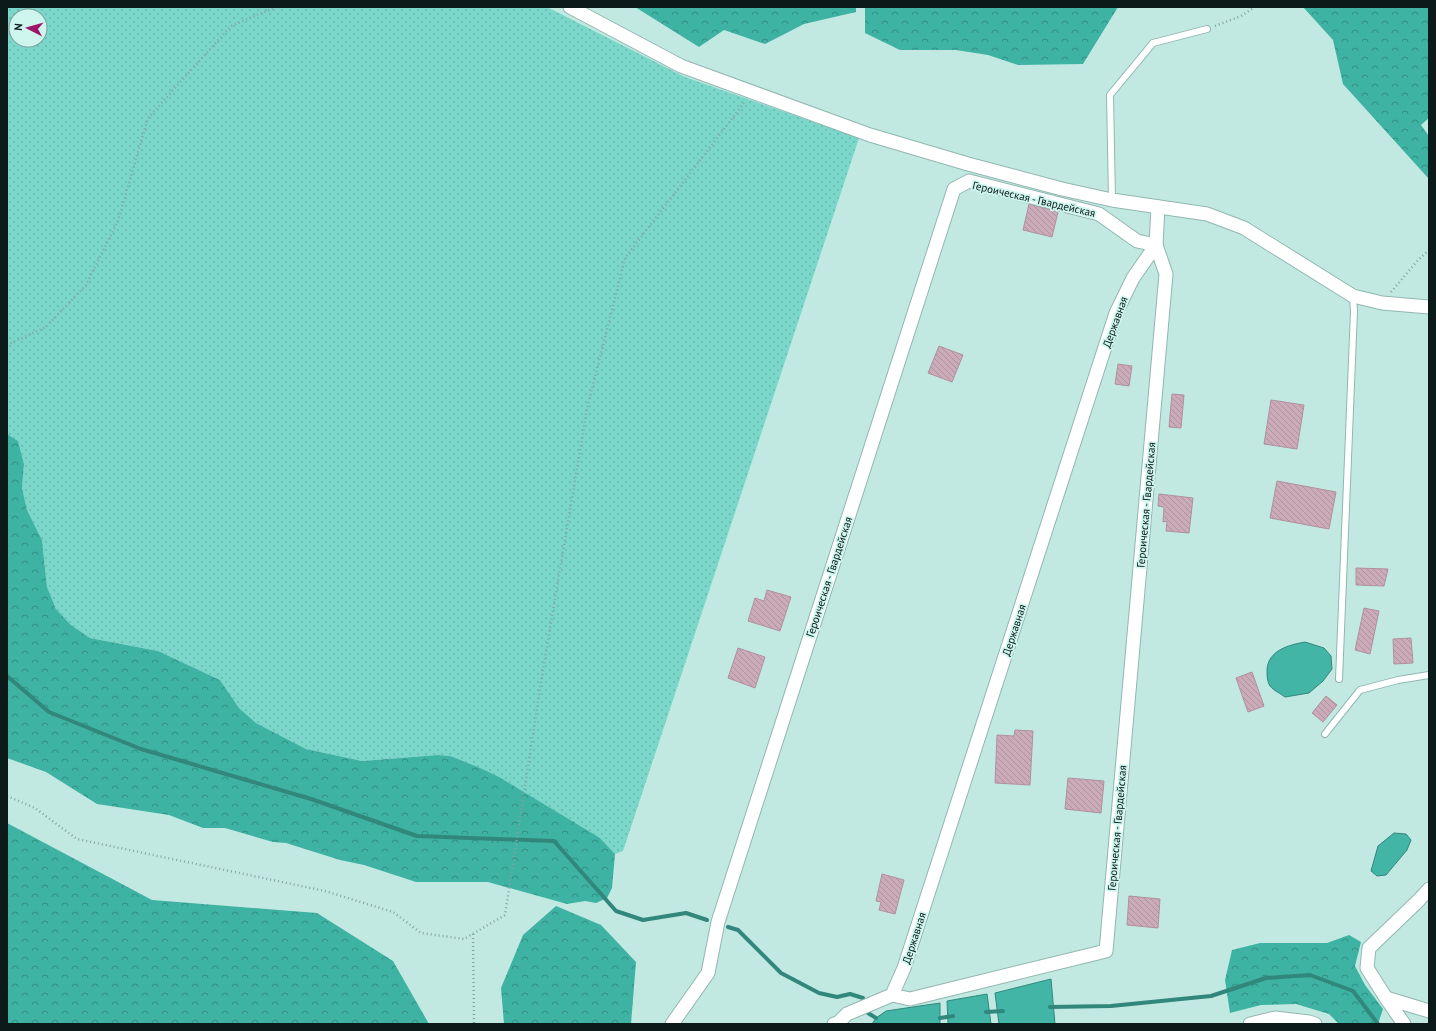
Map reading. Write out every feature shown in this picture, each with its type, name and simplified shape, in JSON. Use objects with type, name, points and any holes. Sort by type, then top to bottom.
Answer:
[{"type":"street","points":[[570,7],[681,66],[870,135],[968,164],[1062,189],[1112,200],[1207,214],[1244,228],[1353,296],[1382,303],[1429,307]]},
{"type":"street","name":"Героическая - Гвардейская","points":[[672,1024],[708,973],[718,922],[954,188],[969,182],[1099,214],[1137,242],[1156,245],[1166,274],[1106,951],[910,999],[892,995]]},
{"type":"street","points":[[1156,245],[1158,207]]},
{"type":"street","name":"Державная","points":[[892,995],[904,968],[1116,313],[1133,278],[1156,245]]},
{"type":"street","points":[[1404,1024],[1367,968],[1369,948],[1429,889]]},
{"type":"street","points":[[838,1024],[847,1014],[892,995]]},
{"type":"street","points":[[1386,998],[1429,1010]]},
{"type":"street","points":[[1250,1024],[1275,1018],[1315,1024]]},
{"type":"lane","points":[[1112,200],[1110,95],[1154,43],[1207,29]]},
{"type":"lane","points":[[1339,678],[1354,311],[1353,296]]},
{"type":"lane","points":[[1325,734],[1360,690],[1398,680],[1429,675]]},
{"type":"path","points":[[7,345],[46,327],[86,285],[118,221],[148,118],[231,26],[276,7]]},
{"type":"path","points":[[1207,29],[1241,16],[1255,7]]},
{"type":"path","points":[[7,796],[35,808],[77,838],[325,891],[393,912],[421,933],[464,939],[505,915],[542,676],[587,409],[625,258],[752,92]]},
{"type":"path","points":[[1382,303],[1429,250]]},
{"type":"path","points":[[473,934],[474,1024]]},
{"type":"shaded area","points":[[7,7],[547,7],[685,77],[859,138],[623,851],[615,854],[600,838],[450,756],[438,755],[362,761],[306,749],[256,723],[239,708],[220,680],[158,651],[90,638],[71,625],[56,609],[47,587],[42,540],[27,510],[22,488],[24,464],[18,441],[7,434]]},
{"type":"shaded area","points":[[1305,642],[1324,648],[1331,656],[1332,669],[1323,681],[1309,693],[1285,697],[1273,689],[1269,684],[1267,674],[1268,663],[1275,653],[1280,650]]},
{"type":"shaded area","points":[[1394,833],[1406,834],[1411,840],[1407,850],[1386,875],[1377,876],[1371,871],[1378,846]]},
{"type":"shaded area","points":[[1051,979],[1055,1024],[999,1024],[995,993]]},
{"type":"shaded area","points":[[987,994],[991,1024],[948,1024],[947,1001]]},
{"type":"shaded area","points":[[940,1003],[940,1024],[872,1024],[876,1018],[886,1011]]},
{"type":"green space","points":[[635,7],[856,7],[856,12],[804,24],[765,44],[724,30],[699,47]]},
{"type":"green space","points":[[865,7],[1118,7],[1083,64],[1018,65],[988,55],[956,50],[900,50],[865,33]]},
{"type":"green space","points":[[1303,7],[1429,7],[1429,118],[1421,125],[1429,136],[1429,179],[1343,84],[1333,40]]},
{"type":"green space","points":[[7,434],[18,441],[24,464],[22,488],[27,510],[42,540],[47,587],[56,609],[71,625],[90,638],[158,651],[220,680],[239,708],[256,723],[306,749],[362,761],[438,755],[450,756],[499,777],[600,838],[615,854],[612,888],[607,898],[596,903],[585,901],[567,904],[488,882],[416,882],[364,865],[340,860],[286,843],[273,842],[225,828],[203,828],[169,815],[97,804],[46,772],[7,758]]},
{"type":"green space","points":[[7,823],[152,900],[317,913],[393,961],[429,1024],[7,1024]]},
{"type":"green space","points":[[556,906],[601,925],[636,962],[631,1024],[504,1024],[501,988],[523,935]]},
{"type":"green space","points":[[1349,935],[1361,942],[1355,966],[1365,985],[1383,1009],[1378,1024],[1339,1024],[1329,1014],[1296,1004],[1261,1005],[1230,1013],[1225,980],[1232,950],[1260,943],[1327,943]]},
{"type":"building","points":[[1029,204],[1058,212],[1052,237],[1023,230]]},
{"type":"building","points":[[939,346],[963,355],[952,382],[928,373]]},
{"type":"building","points":[[1118,364],[1132,366],[1129,386],[1115,384]]},
{"type":"building","points":[[1172,394],[1184,395],[1181,428],[1169,427]]},
{"type":"building","points":[[1271,400],[1304,405],[1297,449],[1264,444]]},
{"type":"building","points":[[1277,481],[1336,492],[1329,529],[1270,518]]},
{"type":"building","points":[[1159,494],[1193,498],[1189,533],[1166,531],[1167,521],[1163,522],[1164,507],[1158,506]]},
{"type":"building","points":[[1356,568],[1388,569],[1384,586],[1356,585]]},
{"type":"building","points":[[767,590],[791,597],[780,631],[748,621],[755,598],[764,601]]},
{"type":"building","points":[[1364,608],[1379,611],[1370,654],[1355,650]]},
{"type":"building","points":[[1411,638],[1413,663],[1394,664],[1393,639]]},
{"type":"building","points":[[738,648],[765,657],[755,688],[728,678]]},
{"type":"building","points":[[1252,672],[1264,706],[1248,712],[1236,678]]},
{"type":"building","points":[[1326,696],[1337,705],[1323,722],[1312,713]]},
{"type":"building","points":[[1015,730],[1033,731],[1030,785],[995,783],[997,735],[1014,736]]},
{"type":"building","points":[[1068,778],[1104,781],[1101,813],[1065,809]]},
{"type":"building","points":[[882,874],[904,880],[895,914],[879,910],[881,902],[876,901]]},
{"type":"building","points":[[1129,896],[1160,899],[1158,928],[1127,925]]},
{"type":"waterway","points":[[7,676],[49,712],[141,749],[311,799],[417,836],[554,841],[616,911],[643,920],[686,913],[707,920]]},
{"type":"waterway","points":[[728,927],[738,930],[781,973],[819,993],[837,997],[850,994],[863,998]]},
{"type":"waterway","points":[[1050,1007],[1111,1006],[1211,996],[1266,978],[1310,975],[1353,991],[1378,1024]]},
{"type":"waterway","points":[[986,1012],[1003,1011]]},
{"type":"waterway","points":[[868,1013],[876,1018]]},
{"type":"waterway","points":[[940,1018],[953,1016]]}]
